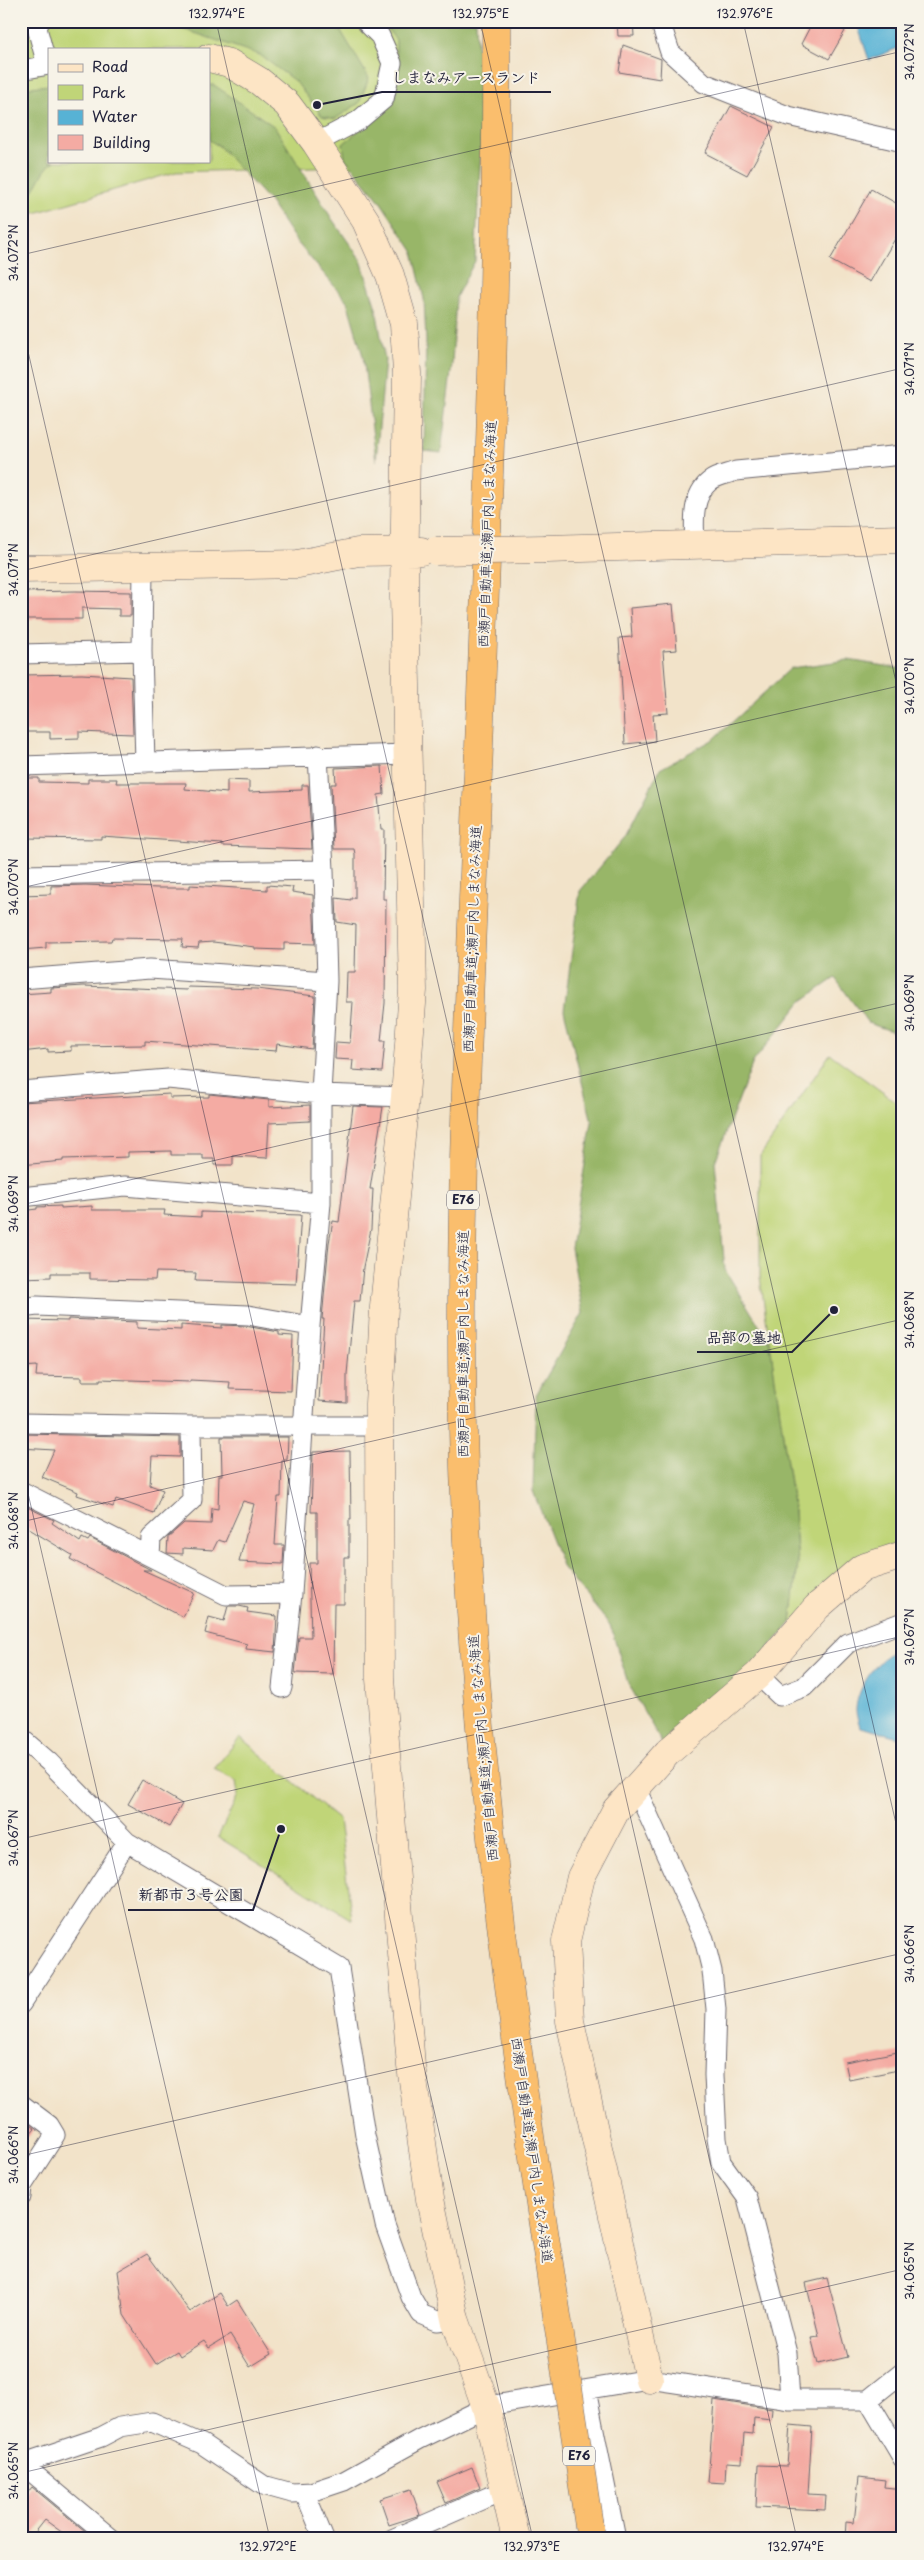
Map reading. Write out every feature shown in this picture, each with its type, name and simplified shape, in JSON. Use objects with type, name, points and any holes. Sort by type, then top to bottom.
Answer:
[{"type":"highway","name":"西瀬戸自動車道;瀬戸内しまなみ海道","points":[[496,21],[497,152],[492,414],[463,1220],[464,1467],[476,1690],[500,1931],[525,2116],[576,2382],[591,2539]]},
{"type":"street","points":[[21,70],[48,65],[37,28],[40,21]]},
{"type":"street","points":[[316,143],[358,121],[384,99],[392,63],[380,36],[365,21]]},
{"type":"street","points":[[660,21],[670,52],[704,83],[788,116],[903,142]]},
{"type":"street","points":[[210,58],[229,63],[259,80],[287,104],[316,143],[366,221],[390,274],[404,324],[407,373],[404,552],[412,990],[405,1097],[384,1306],[380,1426],[378,1597],[380,1679],[411,2066],[430,2199],[455,2319],[486,2408],[507,2492],[516,2539]]},
{"type":"street","points":[[695,545],[694,523],[697,501],[710,481],[736,471],[903,455]]},
{"type":"street","points":[[21,569],[298,564],[358,552],[546,549],[903,538]]},
{"type":"street","points":[[143,568],[142,651],[145,763]]},
{"type":"street","points":[[21,654],[142,651]]},
{"type":"street","points":[[21,766],[145,763],[318,755],[407,754]]},
{"type":"street","points":[[282,1688],[292,1594],[310,1326],[322,1203],[321,1094],[327,981],[318,755]]},
{"type":"street","points":[[21,875],[324,870]]},
{"type":"street","points":[[21,979],[150,968],[327,981]]},
{"type":"street","points":[[21,1091],[168,1079],[321,1094],[405,1097]]},
{"type":"street","points":[[21,1197],[125,1186],[322,1203]]},
{"type":"street","points":[[21,1308],[37,1306],[239,1315],[310,1326]]},
{"type":"street","points":[[21,1422],[191,1426],[380,1426]]},
{"type":"street","points":[[150,1556],[151,1538],[192,1500],[191,1426]]},
{"type":"street","points":[[21,1491],[226,1595],[292,1594]]},
{"type":"street","points":[[649,2379],[570,2022],[566,1940],[581,1878],[616,1810],[668,1752],[758,1675],[817,1607],[862,1568],[903,1555]]},
{"type":"street","points":[[758,1675],[780,1696],[804,1687],[848,1643],[903,1622]]},
{"type":"street","points":[[21,1738],[49,1762],[127,1842],[338,1968],[365,2135],[385,2225],[411,2297],[421,2314],[437,2321],[455,2319]]},
{"type":"street","points":[[636,1788],[704,1939],[710,1963],[716,2009],[714,2075],[721,2162],[747,2198],[787,2353],[790,2400]]},
{"type":"street","points":[[21,2004],[127,1842]]},
{"type":"street","points":[[21,2104],[49,2125],[55,2135],[22,2186],[21,2197]]},
{"type":"street","points":[[21,2464],[101,2437],[120,2427],[152,2422],[202,2444],[263,2486],[292,2493],[305,2493],[344,2481],[420,2439],[486,2408],[576,2382],[649,2379],[790,2400],[868,2400],[903,2372]]},
{"type":"street","points":[[576,2382],[616,2539]]},
{"type":"street","points":[[868,2400],[903,2460]]},
{"type":"street","points":[[21,2458],[21,2464]]},
{"type":"street","points":[[21,2464],[112,2539]]},
{"type":"street","points":[[392,2539],[488,2497],[507,2492]]},
{"type":"street","points":[[305,2493],[324,2539]]},
{"type":"green space","points":[[21,21],[436,21],[418,165],[176,172],[21,217]]},
{"type":"green space","points":[[169,21],[335,21],[369,78],[359,103],[335,119],[322,116],[296,82],[260,55],[168,24]]},
{"type":"green space","points":[[381,21],[476,21],[481,148],[475,261],[456,297],[452,364],[441,453],[424,451],[426,341],[424,299],[413,251],[380,201],[345,158],[343,144],[395,100],[396,40]]},
{"type":"green space","points":[[48,85],[48,162],[54,162],[45,170],[32,193],[21,200],[21,88]]},
{"type":"green space","points":[[210,85],[214,85],[275,127],[332,219],[361,260],[376,308],[385,360],[376,461],[363,356],[347,301],[296,241],[270,202],[219,146],[210,141]]},
{"type":"green space","points":[[848,660],[903,669],[903,1035],[868,1023],[835,978],[802,1001],[753,1062],[715,1162],[725,1270],[770,1343],[794,1512],[798,1563],[791,1623],[753,1666],[663,1745],[628,1683],[610,1625],[563,1568],[533,1491],[536,1395],[583,1313],[571,1248],[592,1122],[564,1010],[580,891],[625,837],[660,769],[714,739],[791,668]]},
{"type":"green space","points":[[830,1054],[903,1107],[903,1540],[859,1559],[791,1623],[798,1563],[794,1512],[760,1277],[760,1156]]},
{"type":"green space","points":[[240,1737],[339,1820],[352,1920],[218,1837],[238,1795],[236,1781],[214,1769]]},
{"type":"water","points":[[856,21],[903,21],[903,36],[898,48],[869,60]]},
{"type":"water","points":[[903,1645],[903,1738],[860,1727],[856,1711],[860,1691],[871,1672],[886,1656]]},
{"type":"building","points":[[617,21],[633,21],[634,36],[618,36]]},
{"type":"building","points":[[813,21],[827,21],[845,31],[829,59],[801,44]]},
{"type":"building","points":[[623,45],[661,59],[660,79],[619,72]]},
{"type":"building","points":[[731,106],[774,127],[747,175],[705,153]]},
{"type":"building","points":[[871,189],[903,207],[903,225],[870,282],[830,260]]},
{"type":"building","points":[[21,592],[131,592],[131,616],[119,616],[119,609],[82,608],[82,619],[21,619]]},
{"type":"building","points":[[673,604],[677,650],[663,651],[668,713],[653,714],[655,741],[625,744],[619,638],[632,637],[630,608]]},
{"type":"building","points":[[82,674],[131,677],[133,734],[79,732],[79,738],[50,739],[50,732],[21,732],[21,675]]},
{"type":"building","points":[[382,766],[384,794],[378,795],[381,829],[384,829],[383,899],[386,899],[385,1003],[381,1041],[385,1041],[382,1072],[352,1070],[353,1060],[335,1059],[336,1042],[350,1043],[353,1002],[346,1002],[347,972],[355,972],[356,925],[337,922],[336,898],[351,900],[351,898],[355,898],[355,854],[354,849],[334,849],[331,784],[336,784],[335,768]]},
{"type":"building","points":[[21,778],[39,778],[39,782],[88,783],[88,779],[117,779],[116,783],[186,783],[185,789],[227,793],[227,780],[249,781],[249,792],[302,790],[302,785],[308,785],[312,849],[222,846],[222,844],[101,836],[101,839],[23,838]]},
{"type":"building","points":[[190,885],[267,890],[267,885],[293,887],[292,892],[313,895],[315,944],[284,943],[284,950],[255,949],[255,947],[213,942],[199,943],[198,948],[182,947],[183,939],[112,938],[111,941],[46,942],[46,948],[21,950],[21,895],[51,894],[51,886],[190,888]]},
{"type":"building","points":[[84,986],[187,990],[188,987],[257,989],[315,996],[312,1049],[277,1044],[276,1051],[145,1041],[145,1045],[71,1046],[71,1051],[48,1052],[48,1049],[21,1052],[21,994],[51,992],[51,988]]},
{"type":"building","points":[[170,1094],[170,1098],[209,1097],[209,1094],[269,1100],[269,1107],[310,1105],[310,1121],[269,1123],[267,1158],[233,1156],[233,1165],[214,1165],[214,1159],[203,1159],[203,1155],[171,1155],[171,1151],[128,1152],[128,1157],[63,1159],[63,1161],[21,1165],[21,1102]]},
{"type":"building","points":[[353,1106],[383,1107],[370,1189],[373,1189],[371,1229],[363,1267],[360,1301],[354,1301],[347,1374],[347,1403],[319,1401],[324,1319],[322,1319],[329,1243],[333,1221],[339,1222]]},
{"type":"building","points":[[61,1206],[61,1208],[92,1206],[92,1210],[165,1210],[164,1215],[201,1217],[201,1212],[301,1215],[296,1284],[195,1281],[196,1273],[156,1272],[155,1280],[90,1279],[90,1273],[51,1273],[51,1277],[21,1278],[21,1211],[37,1209],[37,1207]]},
{"type":"building","points":[[68,1319],[137,1322],[137,1328],[181,1330],[181,1325],[222,1328],[222,1325],[245,1326],[279,1332],[279,1335],[293,1336],[291,1391],[229,1389],[230,1382],[190,1380],[190,1382],[100,1379],[100,1381],[82,1381],[82,1377],[36,1376],[37,1366],[21,1367],[21,1320],[68,1321]]},
{"type":"building","points":[[21,1434],[180,1437],[180,1457],[152,1456],[150,1485],[163,1490],[154,1513],[116,1499],[113,1507],[77,1495],[78,1492],[42,1477],[54,1450],[21,1448]]},
{"type":"building","points":[[221,1437],[288,1437],[287,1460],[282,1460],[281,1497],[278,1497],[275,1545],[284,1545],[283,1564],[239,1562],[254,1504],[243,1501],[225,1542],[218,1540],[213,1550],[183,1548],[183,1554],[167,1553],[168,1537],[184,1523],[211,1524],[212,1508],[218,1509],[219,1475],[222,1475]]},
{"type":"building","points":[[350,1451],[351,1520],[349,1520],[349,1557],[344,1557],[344,1604],[334,1604],[333,1674],[295,1673],[299,1637],[311,1637],[309,1563],[317,1563],[317,1512],[311,1512],[313,1452]]},
{"type":"building","points":[[21,1504],[54,1520],[52,1523],[80,1542],[82,1538],[88,1541],[90,1538],[151,1570],[143,1570],[194,1593],[183,1617],[70,1559],[72,1555],[21,1524]]},
{"type":"building","points":[[228,1606],[239,1606],[248,1608],[247,1612],[277,1616],[275,1652],[246,1649],[247,1644],[205,1633],[209,1617],[224,1621]]},
{"type":"building","points":[[142,1780],[182,1804],[169,1827],[128,1804]]},
{"type":"building","points":[[903,2051],[903,2069],[849,2080],[845,2062]]},
{"type":"building","points":[[21,2118],[35,2129],[21,2145]]},
{"type":"building","points":[[147,2254],[190,2312],[220,2293],[228,2306],[237,2300],[271,2354],[250,2367],[230,2335],[209,2348],[204,2341],[180,2356],[177,2351],[156,2364],[124,2315],[118,2271]]},
{"type":"building","points":[[827,2278],[848,2357],[818,2364],[811,2337],[819,2336],[806,2283]]},
{"type":"building","points":[[714,2400],[772,2409],[771,2420],[754,2418],[753,2434],[744,2433],[742,2463],[726,2462],[725,2483],[708,2482]]},
{"type":"building","points":[[790,2425],[812,2427],[808,2494],[826,2495],[825,2510],[756,2507],[758,2465],[787,2466]]},
{"type":"building","points":[[472,2467],[480,2488],[446,2503],[437,2482]]},
{"type":"building","points":[[859,2477],[885,2480],[884,2487],[903,2489],[903,2539],[845,2539],[846,2522],[854,2523]]},
{"type":"building","points":[[32,2487],[85,2531],[79,2539],[71,2539],[45,2520],[30,2539],[21,2539],[21,2501]]},
{"type":"building","points":[[411,2489],[420,2515],[389,2525],[380,2499]]},
{"type":"place","name":"しまなみアースランド","points":[[317,105]]},
{"type":"place","name":"品部の墓地","points":[[834,1310]]},
{"type":"place","name":"新都市３号公園","points":[[281,1829]]}]
